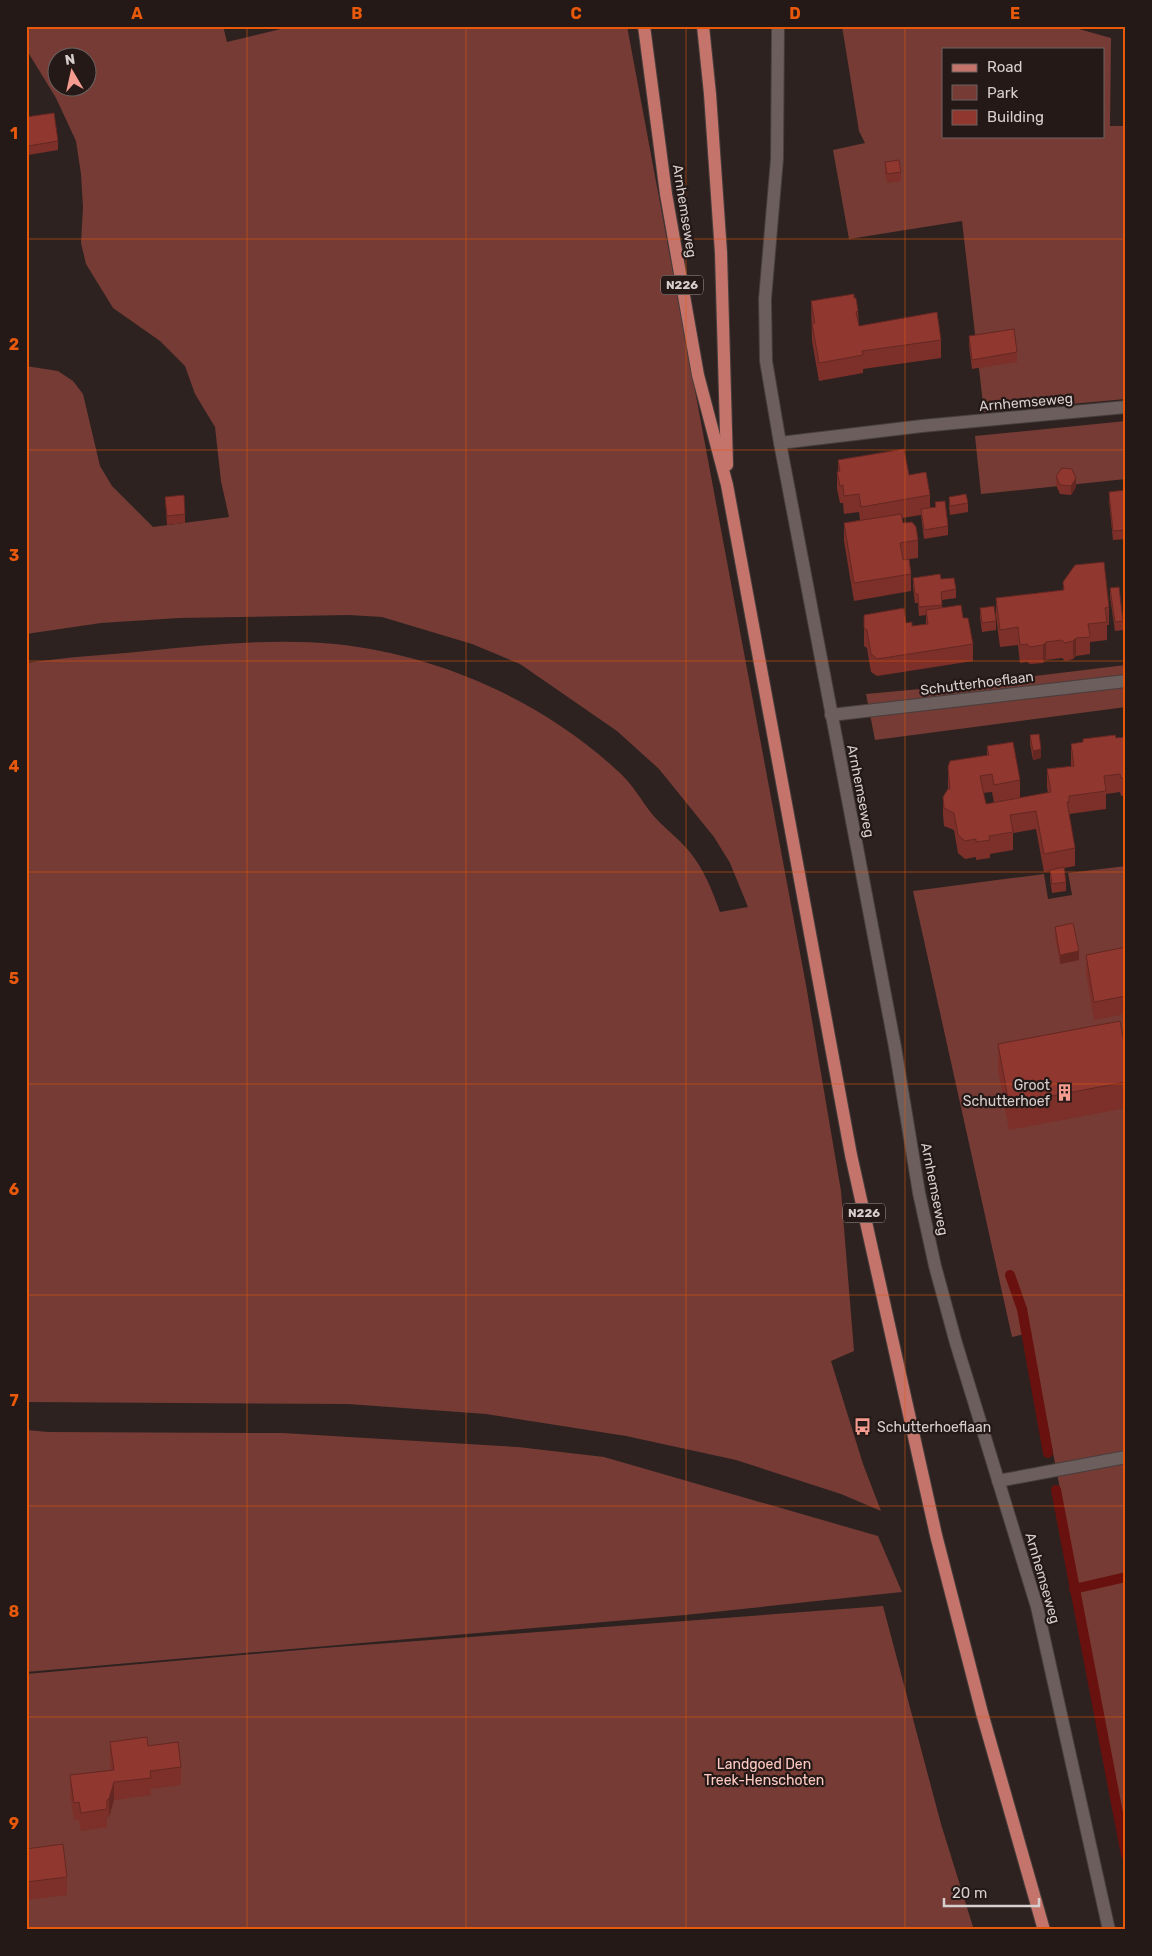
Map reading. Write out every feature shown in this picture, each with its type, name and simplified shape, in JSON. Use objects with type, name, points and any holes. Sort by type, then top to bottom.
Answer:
[{"type":"main road","name":"Arnhemseweg","points":[[644,26],[666,194],[698,375],[727,485],[855,1174],[941,1554],[982,1713],[1044,1930]]},
{"type":"main road","name":"Arnhemseweg","points":[[703,26],[710,94],[721,253],[727,485]]},
{"type":"street","name":"Arnhemseweg","points":[[778,26],[777,159],[765,299],[766,361],[780,443],[895,1047],[919,1193],[929,1239],[956,1343],[1038,1607],[1108,1930]]},
{"type":"street","name":"Arnhemseweg","points":[[780,443],[922,426],[1126,407]]},
{"type":"street","name":"Schutterhoeflaan","points":[[831,715],[1126,681]]},
{"type":"street","points":[[998,1481],[1126,1457]]},
{"type":"green space","points":[[26,26],[223,26],[227,42],[293,26],[627,26],[806,985],[841,1191],[854,1351],[831,1361],[863,1464],[881,1511],[841,1494],[736,1460],[626,1436],[486,1414],[348,1404],[26,1402],[26,663],[217,645],[264,642],[312,642],[374,650],[413,659],[451,671],[524,703],[590,747],[625,778],[652,814],[689,851],[703,872],[720,912],[748,907],[730,863],[714,837],[659,769],[617,731],[520,664],[472,644],[382,617],[349,615],[179,618],[101,623],[26,634],[26,366],[58,371],[73,381],[83,394],[100,466],[112,486],[153,527],[229,517],[221,481],[215,427],[195,394],[185,366],[160,341],[113,308],[86,264],[81,243],[83,207],[76,141],[56,98],[98,98],[98,48],[48,48],[48,85],[26,49]]},
{"type":"green space","points":[[842,26],[1068,26],[1111,38],[1110,126],[1126,126],[1126,399],[984,412],[962,221],[849,239],[833,150],[865,143],[859,131]]},
{"type":"green space","points":[[1126,421],[1126,479],[981,494],[975,436]]},
{"type":"green space","points":[[1126,665],[1126,707],[875,740],[866,694]]},
{"type":"green space","points":[[1126,866],[1126,1867],[1077,1621],[1085,1619],[1030,1333],[1012,1337],[913,891],[1044,874],[1048,899],[1072,895],[1068,873]]},
{"type":"green space","points":[[26,1430],[49,1432],[282,1433],[518,1447],[604,1457],[878,1536],[902,1592],[685,1615],[26,1672]]},
{"type":"green space","name":"Landgoed Den Treek-Henschoten","points":[[883,1606],[941,1824],[974,1930],[26,1930],[26,1674],[323,1648]]},
{"type":"building","points":[[54,113],[58,141],[28,146],[26,117]]},
{"type":"building","points":[[899,160],[901,172],[887,174],[885,162]]},
{"type":"building","points":[[854,294],[859,326],[937,312],[941,340],[862,351],[863,355],[819,363],[812,323],[815,323],[811,301]]},
{"type":"building","points":[[1014,329],[1017,352],[972,360],[969,336]]},
{"type":"building","points":[[904,449],[909,475],[926,472],[930,495],[861,507],[859,494],[844,496],[843,485],[840,486],[837,472],[840,471],[838,460]]},
{"type":"building","points":[[1062,468],[1072,469],[1076,478],[1071,486],[1060,485],[1056,476]]},
{"type":"building","points":[[1126,490],[1126,530],[1113,531],[1109,492]]},
{"type":"building","points":[[966,494],[968,503],[950,506],[949,497]]},
{"type":"building","points":[[184,495],[185,514],[167,516],[165,497]]},
{"type":"building","points":[[945,501],[948,526],[924,530],[921,509],[936,507],[935,502]]},
{"type":"building","points":[[901,514],[903,523],[912,522],[916,527],[918,540],[900,543],[903,560],[909,559],[911,574],[854,583],[844,523]]},
{"type":"building","points":[[1104,562],[1109,607],[1105,608],[1107,622],[1088,624],[1090,637],[1076,638],[1065,643],[1062,640],[1046,642],[1043,645],[1030,647],[1027,644],[1020,645],[1018,627],[1000,630],[996,598],[1064,590],[1063,582],[1075,565]]},
{"type":"building","points":[[940,574],[941,579],[954,578],[956,589],[941,592],[942,605],[919,607],[918,594],[915,594],[913,578]]},
{"type":"building","points":[[1119,587],[1123,621],[1115,622],[1110,588]]},
{"type":"building","points":[[961,605],[963,618],[968,618],[973,644],[877,659],[871,654],[867,630],[864,628],[864,615],[904,608],[906,623],[912,622],[912,626],[928,624],[926,610]]},
{"type":"building","points":[[994,606],[996,621],[982,623],[980,608]]},
{"type":"building","points":[[1039,734],[1041,749],[1033,751],[1030,735]]},
{"type":"building","points":[[1115,735],[1116,738],[1126,737],[1126,778],[1121,778],[1120,774],[1104,776],[1106,791],[1069,796],[1069,802],[1067,802],[1075,848],[1044,854],[1036,811],[1010,815],[1013,832],[989,836],[990,840],[976,842],[976,839],[965,841],[958,835],[954,813],[944,808],[943,797],[948,789],[950,789],[948,767],[950,761],[989,755],[987,746],[1013,742],[1020,780],[994,785],[992,774],[980,776],[986,804],[1051,792],[1047,769],[1074,766],[1071,744],[1083,742],[1083,739]]},
{"type":"building","points":[[1064,867],[1066,882],[1052,884],[1050,870]]},
{"type":"building","points":[[1073,923],[1079,951],[1060,955],[1055,927]]},
{"type":"building","points":[[1126,947],[1126,996],[1094,1002],[1086,955]]},
{"type":"building","points":[[1120,1021],[1126,1053],[1126,1082],[1009,1104],[998,1044]]},
{"type":"building","points":[[147,1737],[148,1746],[178,1742],[181,1767],[150,1771],[151,1778],[114,1782],[109,1799],[107,1800],[107,1809],[81,1813],[79,1802],[74,1803],[70,1775],[114,1770],[110,1742]]},
{"type":"building","points":[[63,1844],[67,1877],[26,1882],[26,1849]]},
{"type":"waterway","points":[[1010,1275],[1022,1309],[1048,1453]]},
{"type":"waterway","points":[[1056,1490],[1126,1855]]},
{"type":"waterway","points":[[1074,1589],[1126,1577]]},
{"type":"place","name":"Groot Schutterhoef","points":[[1064,1093]]},
{"type":"place","name":"Schutterhoeflaan","points":[[863,1427]]}]
